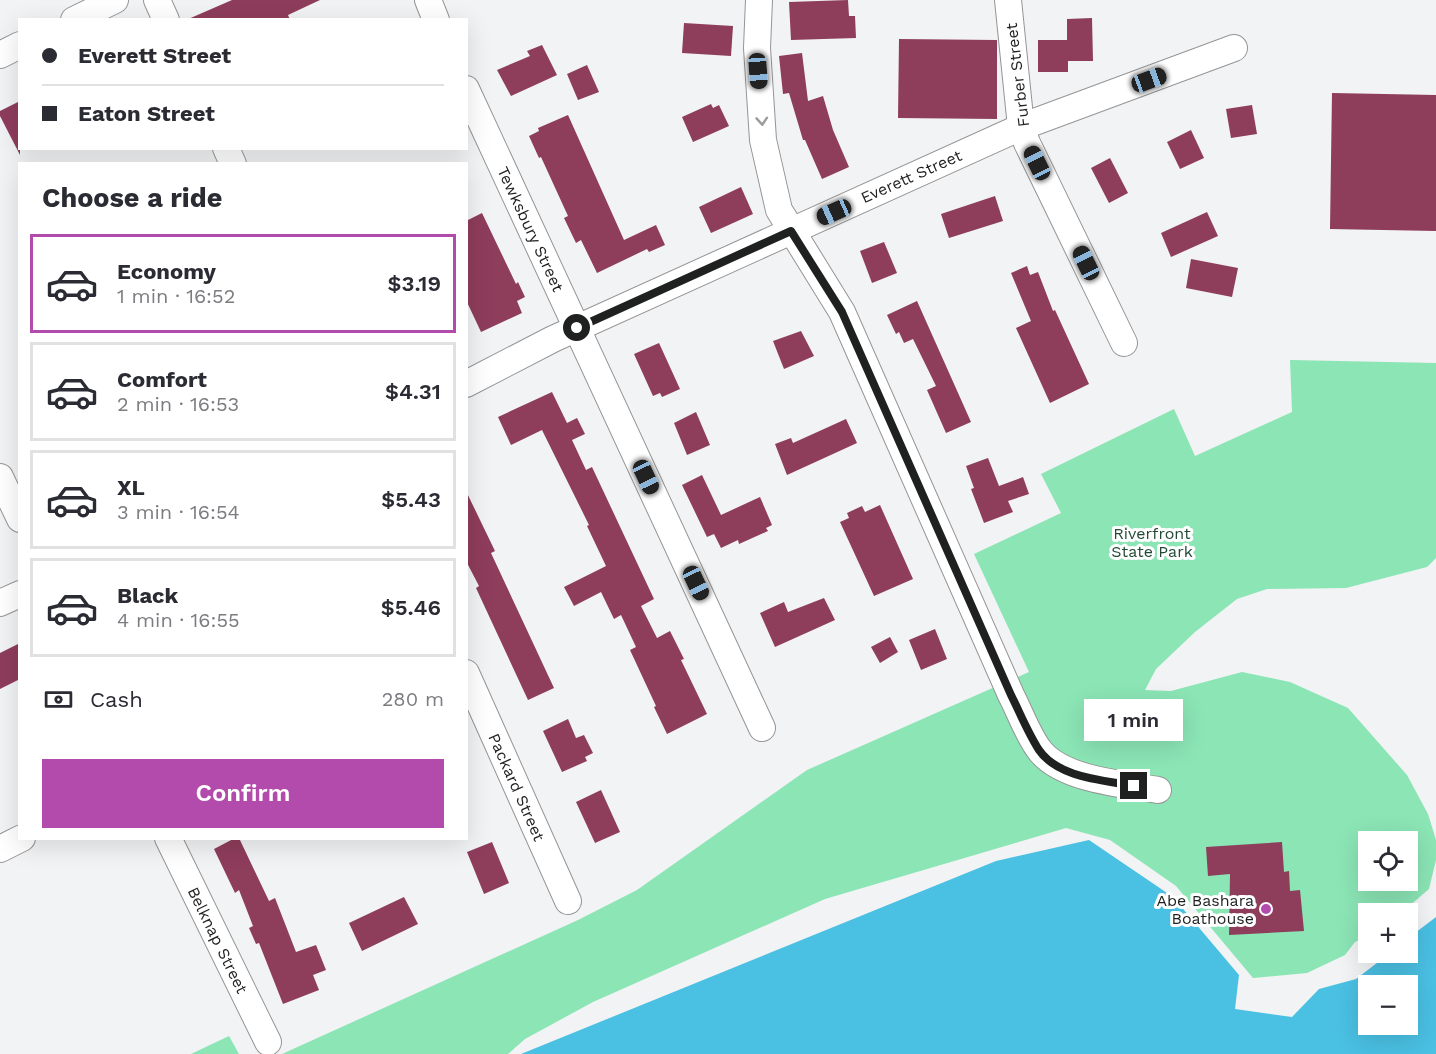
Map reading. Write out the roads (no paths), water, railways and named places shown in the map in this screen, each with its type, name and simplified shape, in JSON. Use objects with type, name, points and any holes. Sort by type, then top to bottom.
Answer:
[{"type":"street","points":[[78,18],[115,0]]},
{"type":"street","points":[[156,0],[165,18]]},
{"type":"street","points":[[428,0],[435,18]]},
{"type":"street","points":[[759,0],[757,48],[763,140],[779,210],[842,312],[1011,695],[1040,751],[1051,763],[1072,772],[1158,790]]},
{"type":"street","name":"Furber Street","points":[[1008,0],[1021,127],[1124,344]]},
{"type":"street","points":[[0,55],[18,46]]},
{"type":"street","name":"Everett Street","points":[[468,383],[577,328],[1021,127],[1234,48]]},
{"type":"street","name":"Tewksbury Street","points":[[468,93],[762,728]]},
{"type":"street","points":[[0,477],[18,515]]},
{"type":"street","points":[[0,603],[18,595]]},
{"type":"street","name":"Packard Street","points":[[468,677],[568,901]]},
{"type":"street","points":[[0,849],[18,840]]},
{"type":"street","name":"Belknap Street","points":[[169,840],[268,1042]]},
{"type":"water","points":[[1089,840],[1173,897],[1239,975],[1235,1009],[1292,1017],[1319,989],[1358,977],[1358,1035],[1418,1035],[1418,975],[1361,975],[1377,963],[1418,963],[1418,931],[1436,917],[1436,1054],[521,1054],[996,861]]},
{"type":"place","name":"Abe Bashara Boathouse","points":[[1266,909]]},
{"type":"park label","name":"Riverfront State Park","points":[[1152,542]]}]
